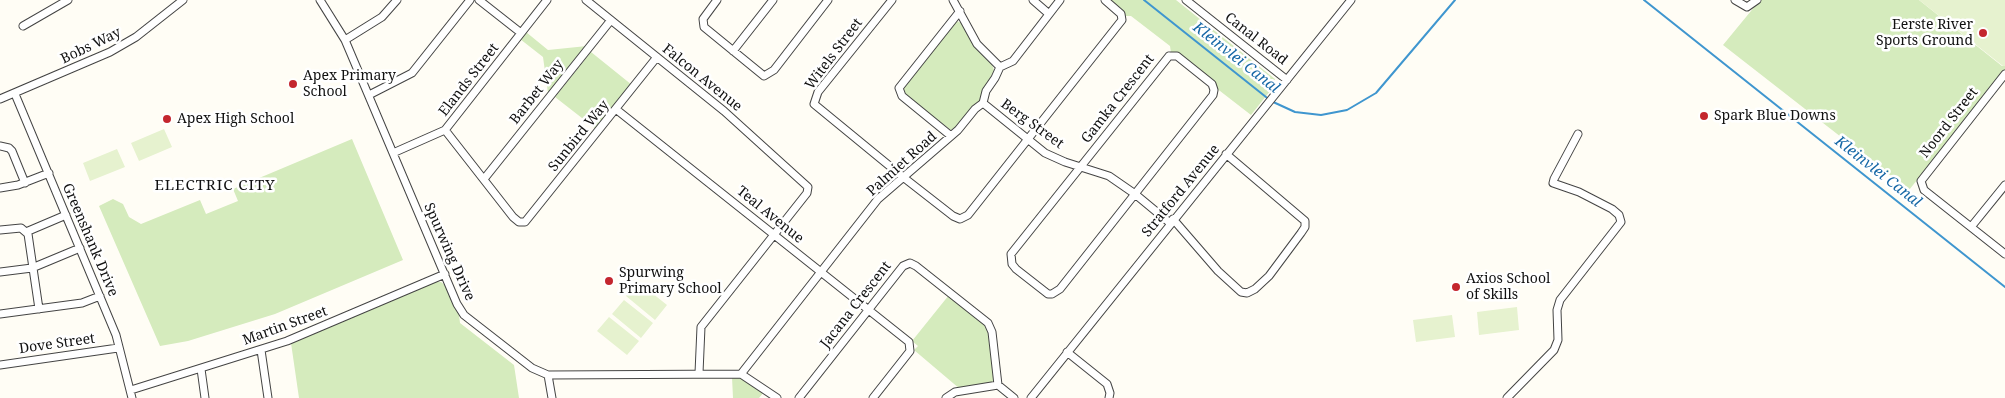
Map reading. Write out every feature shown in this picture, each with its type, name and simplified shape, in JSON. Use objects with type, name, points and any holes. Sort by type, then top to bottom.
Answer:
[{"type":"street","points":[[23,26],[68,0]]},
{"type":"street","name":"Bobs Way","points":[[0,99],[16,94],[99,57],[136,38],[183,0]]},
{"type":"street","name":"Spurwing Drive","points":[[320,0],[345,40],[444,274],[464,315],[532,368],[548,375],[741,374]]},
{"type":"street","points":[[345,40],[382,17],[397,0]]},
{"type":"street","points":[[369,95],[412,73],[470,0]]},
{"type":"street","points":[[478,0],[521,33]]},
{"type":"street","name":"Elands Street","points":[[393,153],[445,130],[547,0]]},
{"type":"street","name":"Falcon Avenue","points":[[586,0],[724,111],[759,144],[807,184],[807,193],[774,234]]},
{"type":"street","points":[[717,0],[704,16],[702,24],[761,75],[769,75],[828,0]]},
{"type":"street","points":[[733,51],[773,0]]},
{"type":"street","name":"Witels Street","points":[[892,0],[818,92],[814,101],[817,108],[903,177]]},
{"type":"street","points":[[953,0],[977,44],[1000,67]]},
{"type":"street","points":[[1032,0],[1049,14]]},
{"type":"street","name":"Palmiet Road","points":[[741,374],[878,199],[952,136],[975,109],[983,103],[986,91],[1000,67],[1013,61],[1060,0]]},
{"type":"street","points":[[903,177],[953,216],[960,219],[965,218],[1122,20],[1121,14],[1105,0]]},
{"type":"street","name":"Canal Road","points":[[1186,0],[1287,80]]},
{"type":"street","name":"Stratford Avenue","points":[[1031,398],[1171,221],[1351,0]]},
{"type":"street","points":[[1736,0],[1742,6],[1750,6],[1757,0]]},
{"type":"street","points":[[952,136],[902,96],[899,88],[960,11]]},
{"type":"street","name":"Barbet Way","points":[[484,179],[610,20]]},
{"type":"street","name":"Gamka Crescent","points":[[1081,166],[1167,58],[1177,56],[1212,84],[1214,93],[1135,194]]},
{"type":"street","name":"Sunbird Way","points":[[484,179],[516,220],[522,222],[527,220],[617,110],[657,57]]},
{"type":"street","name":"Noord Street","points":[[1971,227],[1924,190],[1921,184],[1923,176],[2005,74]]},
{"type":"street","name":"Greenshank Drive","points":[[16,94],[116,335],[132,398]]},
{"type":"street","name":"Berg Street","points":[[983,103],[1027,139],[1054,158],[1109,176],[1135,194],[1171,221],[1218,271],[1241,292],[1247,293],[1255,289],[1269,276],[1305,227],[1305,221],[1226,154]]},
{"type":"street","name":"Teal Avenue","points":[[617,110],[908,341],[911,346],[910,351],[873,398]]},
{"type":"street","points":[[445,130],[484,179]]},
{"type":"street","points":[[1507,398],[1554,350],[1558,340],[1560,300],[1621,222],[1619,214],[1612,209],[1579,192],[1556,186],[1554,183],[1554,179],[1578,134]]},
{"type":"street","points":[[0,146],[8,148],[12,152],[25,183]]},
{"type":"street","points":[[1081,166],[1011,254],[1012,264],[1016,269],[1048,294],[1052,294],[1060,289],[1135,194]]},
{"type":"street","points":[[0,188],[25,183],[49,173]]},
{"type":"street","points":[[2005,185],[1971,227],[2005,254]]},
{"type":"street","points":[[26,232],[66,216]]},
{"type":"street","points":[[0,230],[21,228],[29,238],[39,309]]},
{"type":"street","points":[[699,374],[701,327],[774,234]]},
{"type":"street","points":[[0,272],[32,268],[80,248]]},
{"type":"street","name":"Jacana Crescent","points":[[799,398],[903,266],[913,264],[990,325],[998,385]]},
{"type":"street","name":"Martin Street","points":[[130,390],[261,350],[327,325],[444,274]]},
{"type":"street","points":[[0,314],[82,303],[100,296]]},
{"type":"street","name":"Dove Street","points":[[0,365],[118,348]]},
{"type":"street","points":[[261,350],[268,398]]},
{"type":"street","points":[[1067,352],[1107,384],[1110,393],[1109,398]]},
{"type":"street","points":[[201,369],[205,398]]},
{"type":"street","points":[[741,374],[750,378],[777,398]]},
{"type":"street","points":[[548,375],[552,398]]},
{"type":"street","points":[[946,398],[955,392],[998,385],[1014,398]]},
{"type":"green space","points":[[1109,0],[1176,0],[1275,79],[1274,86],[1251,115],[1171,53],[1170,46],[1131,16],[1125,16]]},
{"type":"green space","points":[[1760,0],[1919,0],[2002,66],[2005,66],[2005,71],[1909,190],[1723,45]]},
{"type":"green space","name":"Eerste River Sports Ground","points":[[1919,0],[2005,0],[2005,66],[2003,66]]},
{"type":"green space","points":[[956,21],[963,23],[976,48],[991,62],[994,70],[979,102],[951,130],[904,94],[902,88]]},
{"type":"green space","points":[[526,32],[548,50],[587,46],[548,93],[543,57],[520,39]]},
{"type":"green space","points":[[591,52],[632,85],[596,129],[555,97]]},
{"type":"green space","points":[[164,129],[172,147],[139,161],[131,143]]},
{"type":"green space","points":[[352,139],[403,260],[275,314],[188,341],[160,346],[99,206],[113,199],[123,204],[129,217],[141,224],[200,200],[206,214],[238,201],[233,189]]},
{"type":"green space","points":[[117,149],[125,167],[90,181],[83,163]]},
{"type":"green space","points":[[637,281],[667,305],[655,320],[626,296]]},
{"type":"green space","points":[[435,282],[441,282],[446,286],[459,315],[460,323],[514,365],[519,398],[299,398],[291,343]]},
{"type":"green space","points":[[949,295],[985,323],[989,332],[995,379],[990,384],[960,389],[914,350],[918,346],[912,341]]},
{"type":"green space","points":[[624,300],[653,323],[641,338],[612,314]]},
{"type":"green space","points":[[1517,307],[1519,330],[1479,335],[1477,312]]},
{"type":"green space","points":[[1452,315],[1455,337],[1416,342],[1413,320]]},
{"type":"green space","points":[[609,317],[639,341],[627,355],[597,331]]},
{"type":"green space","points":[[732,377],[745,379],[764,392],[759,398],[733,398]]},
{"type":"waterway","name":"Kleinvlei Canal","points":[[1144,0],[1271,101],[1295,112],[1321,115],[1347,110],[1376,93],[1455,0]]},
{"type":"waterway","name":"Kleinvlei Canal","points":[[1644,0],[2005,287]]},
{"type":"place","name":"Eerste River Sports Ground","points":[[1983,33]]},
{"type":"place","name":"Apex Primary School","points":[[293,84]]},
{"type":"place","name":"Spark Blue Downs","points":[[1704,116]]},
{"type":"place","name":"Apex High School","points":[[167,119]]},
{"type":"place","name":"Spurwing Primary School","points":[[609,281]]},
{"type":"place","name":"Axios School of Skills","points":[[1456,287]]},
{"type":"district","name":"ELECTRIC CITY","points":[[215,186]]}]
